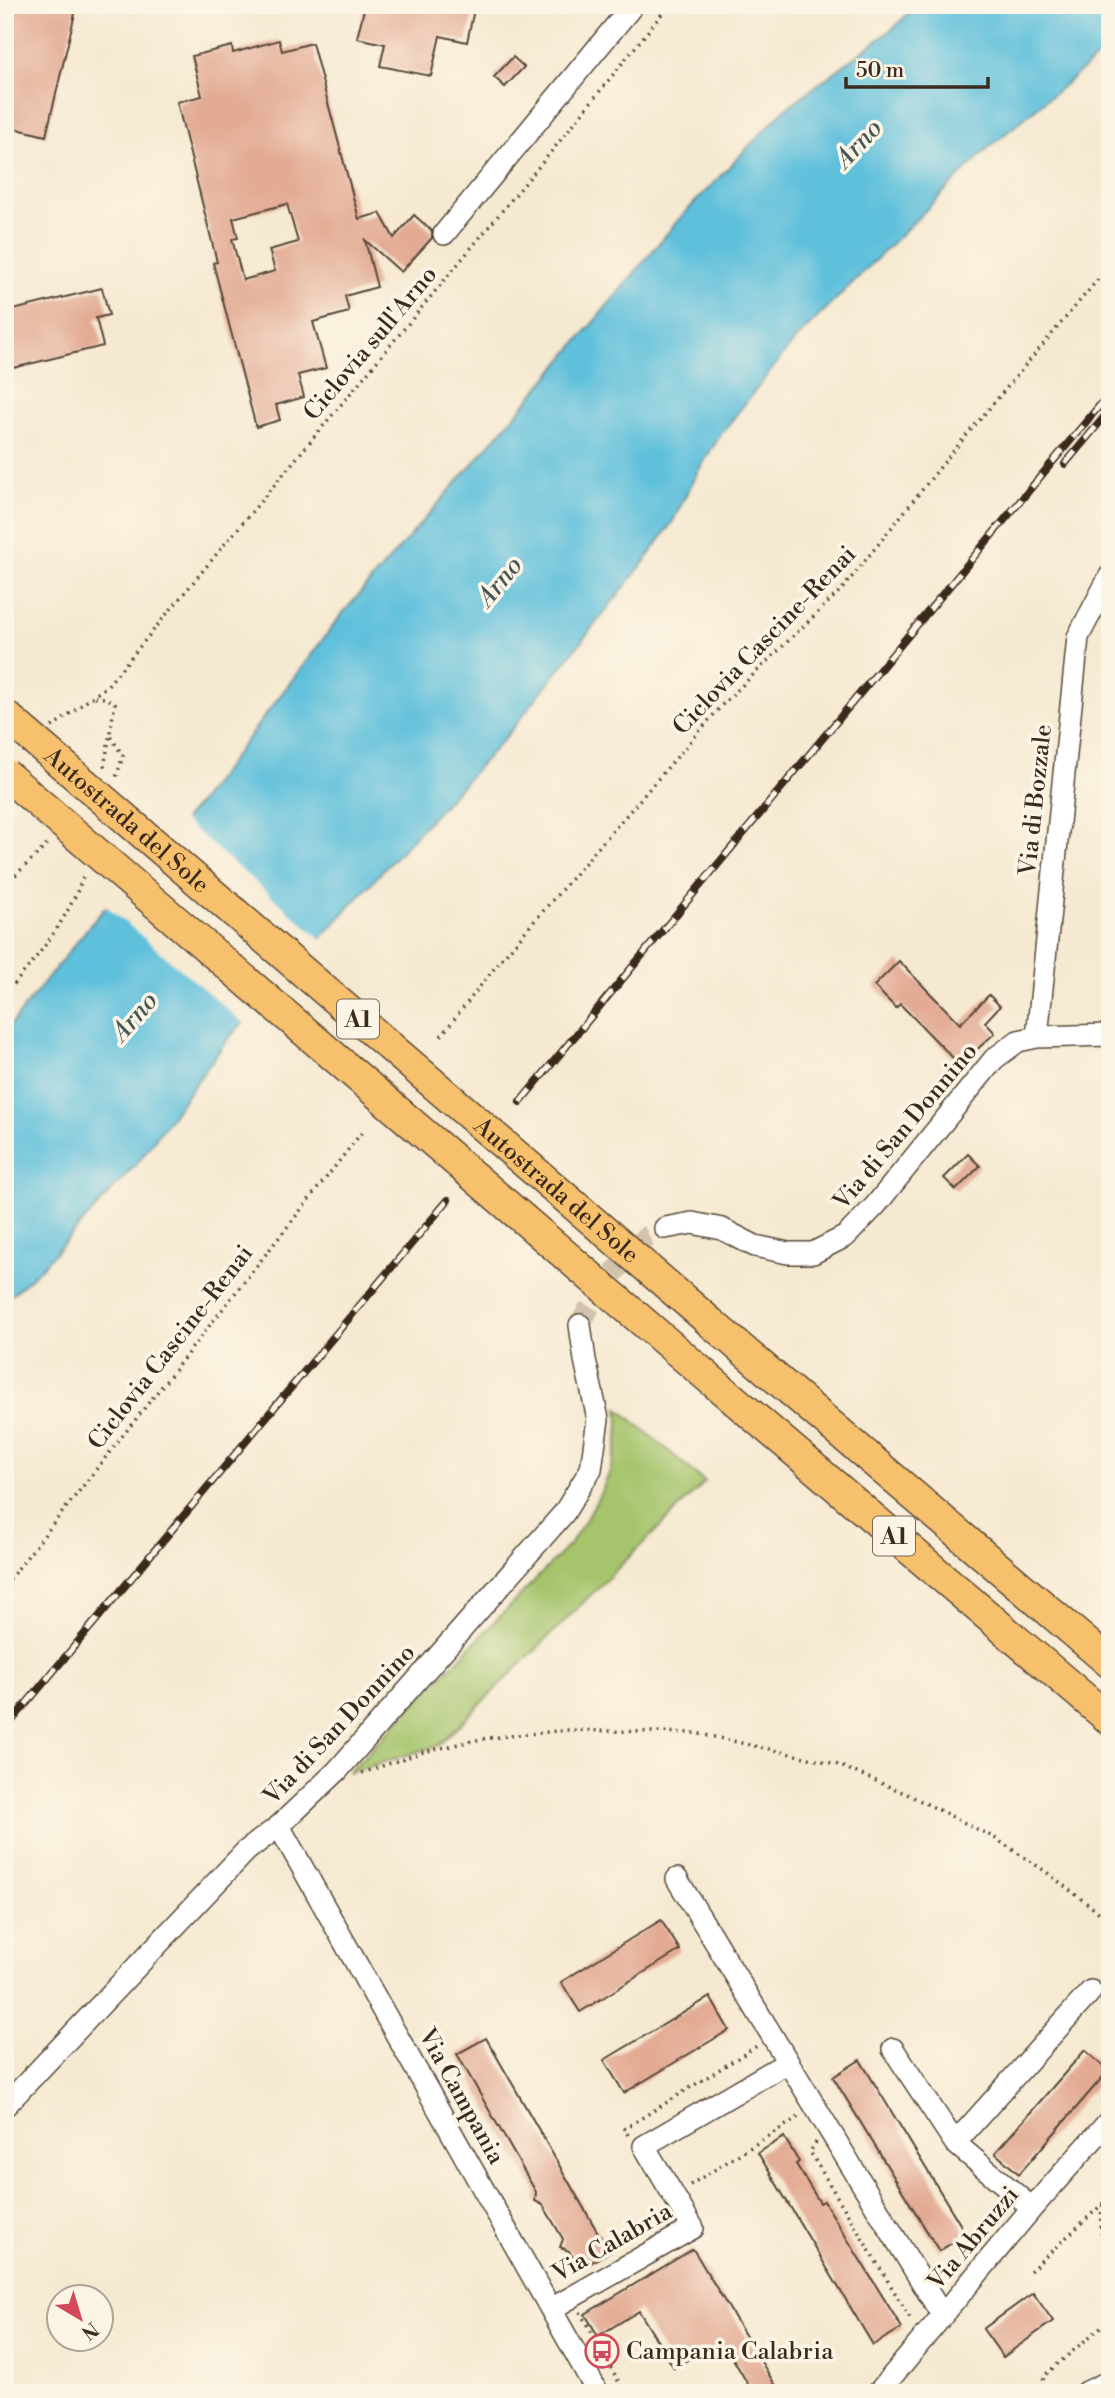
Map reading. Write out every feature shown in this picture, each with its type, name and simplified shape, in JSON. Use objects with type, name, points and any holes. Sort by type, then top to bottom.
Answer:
[{"type":"highway","name":"Autostrada del Sole","points":[[5,715],[1110,1663]]},
{"type":"highway","name":"Autostrada del Sole","points":[[5,774],[1110,1720]]},
{"type":"street","points":[[444,234],[633,5]]},
{"type":"street","name":"Via di Bozzale","points":[[1037,1037],[1078,636],[1110,576]]},
{"type":"street","name":"Via di San Donnino","points":[[665,1228],[692,1223],[723,1229],[755,1246],[788,1253],[813,1253],[846,1236],[875,1206],[994,1059],[1017,1041],[1037,1037],[1110,1035]]},
{"type":"street","name":"Via di San Donnino","points":[[5,2106],[246,1851],[279,1826],[337,1771],[564,1513],[591,1469],[598,1419],[580,1325]]},
{"type":"street","name":"Via Campania","points":[[279,1826],[598,2393]]},
{"type":"street","points":[[677,1879],[942,2315]]},
{"type":"street","points":[[955,2143],[1091,1991]]},
{"type":"street","points":[[893,2049],[955,2143],[1032,2208]]},
{"type":"street","name":"Via Calabria","points":[[551,2309],[693,2228],[643,2146],[788,2062]]},
{"type":"street","name":"Via Abruzzi","points":[[878,2393],[1032,2208],[1110,2120]]},
{"type":"street","points":[[1085,2393],[1110,2381]]},
{"type":"path","name":"Ciclovia sull'Arno","points":[[111,737],[115,704],[106,698],[93,697],[107,686],[534,173],[669,5]]},
{"type":"path","name":"Ciclovia Cascine-Renai","points":[[440,1036],[504,956],[723,704],[843,588],[950,455],[1110,265]]},
{"type":"path","name":"Ciclovia Cascine-Renai","points":[[5,1585],[363,1130]]},
{"type":"path","points":[[359,1774],[424,1752],[493,1738],[566,1730],[708,1735],[836,1764],[909,1795],[993,1836],[1045,1871],[1110,1921]]},
{"type":"path","points":[[631,2141],[624,2129],[765,2042]]},
{"type":"path","points":[[818,2137],[810,2152],[913,2324]]},
{"type":"path","points":[[1030,2270],[1110,2197]]},
{"type":"path","points":[[1103,2203],[1099,2221],[1102,2239],[1110,2256]]},
{"type":"path","points":[[579,2309],[625,2393]]},
{"type":"path","points":[[1038,2393],[1045,2375],[1110,2319]]},
{"type":"green space","points":[[618,1408],[705,1482],[439,1745],[348,1773],[570,1544],[599,1496],[613,1462],[619,1426]]},
{"type":"water","name":"Arno","points":[[916,5],[1110,5],[1110,47],[987,149],[795,340],[721,434],[698,471],[673,521],[645,561],[504,739],[228,1039],[138,1162],[39,1270],[5,1301],[5,1032],[91,924],[198,804],[343,613],[544,382],[680,218],[784,110],[895,27]]},
{"type":"pier","points":[[181,818],[323,941],[246,1025],[104,904]]},
{"type":"building","points":[[5,5],[77,5],[46,136],[5,126]]},
{"type":"building","points":[[365,5],[475,5],[467,42],[440,36],[431,76],[380,66],[385,44],[357,38]]},
{"type":"building","points":[[279,40],[282,51],[312,43],[359,219],[380,213],[394,238],[414,215],[432,231],[432,238],[401,272],[365,240],[377,287],[345,296],[349,312],[313,322],[326,368],[298,375],[304,397],[276,405],[280,420],[256,427],[213,263],[217,262],[177,102],[202,96],[192,56],[232,46],[233,53]],"holes":[[[287,204],[298,242],[269,250],[275,271],[243,280],[232,239],[238,238],[233,218]]]},
{"type":"building","points":[[513,57],[524,67],[505,87],[494,77]]},
{"type":"building","points":[[102,288],[109,315],[96,318],[103,346],[5,370],[5,312]]},
{"type":"building","points":[[899,961],[960,1024],[989,995],[1000,1006],[985,1022],[995,1033],[960,1065],[900,1004],[896,1008],[874,986]]},
{"type":"building","points":[[968,1154],[980,1166],[956,1190],[944,1178]]},
{"type":"building","points":[[661,1920],[680,1950],[580,2012],[561,1982]]},
{"type":"building","points":[[710,1997],[729,2030],[624,2093],[604,2060]]},
{"type":"building","points":[[486,2038],[609,2252],[580,2269],[569,2251],[560,2247],[563,2239],[543,2205],[535,2201],[536,2192],[457,2054]]},
{"type":"building","points":[[1085,2050],[1108,2071],[1019,2174],[995,2153]]},
{"type":"building","points":[[860,2060],[966,2234],[939,2251],[833,2077]]},
{"type":"building","points":[[784,2137],[799,2162],[796,2164],[820,2203],[824,2201],[902,2328],[873,2345],[758,2153]]},
{"type":"building","points":[[693,2249],[780,2393],[753,2393],[725,2345],[701,2359],[698,2353],[674,2368],[639,2311],[598,2336],[585,2314]]},
{"type":"building","points":[[1033,2293],[1053,2321],[1003,2357],[983,2329]]},
{"type":"tunnel","points":[[580,1325],[599,1289],[646,1237],[665,1228]]},
{"type":"railway","points":[[520,1102],[1110,393]]},
{"type":"railway","points":[[1065,464],[1110,410]]},
{"type":"railway","points":[[5,1729],[448,1200]]},
{"type":"place","name":"Campania Calabria","points":[[602,2351]]}]
